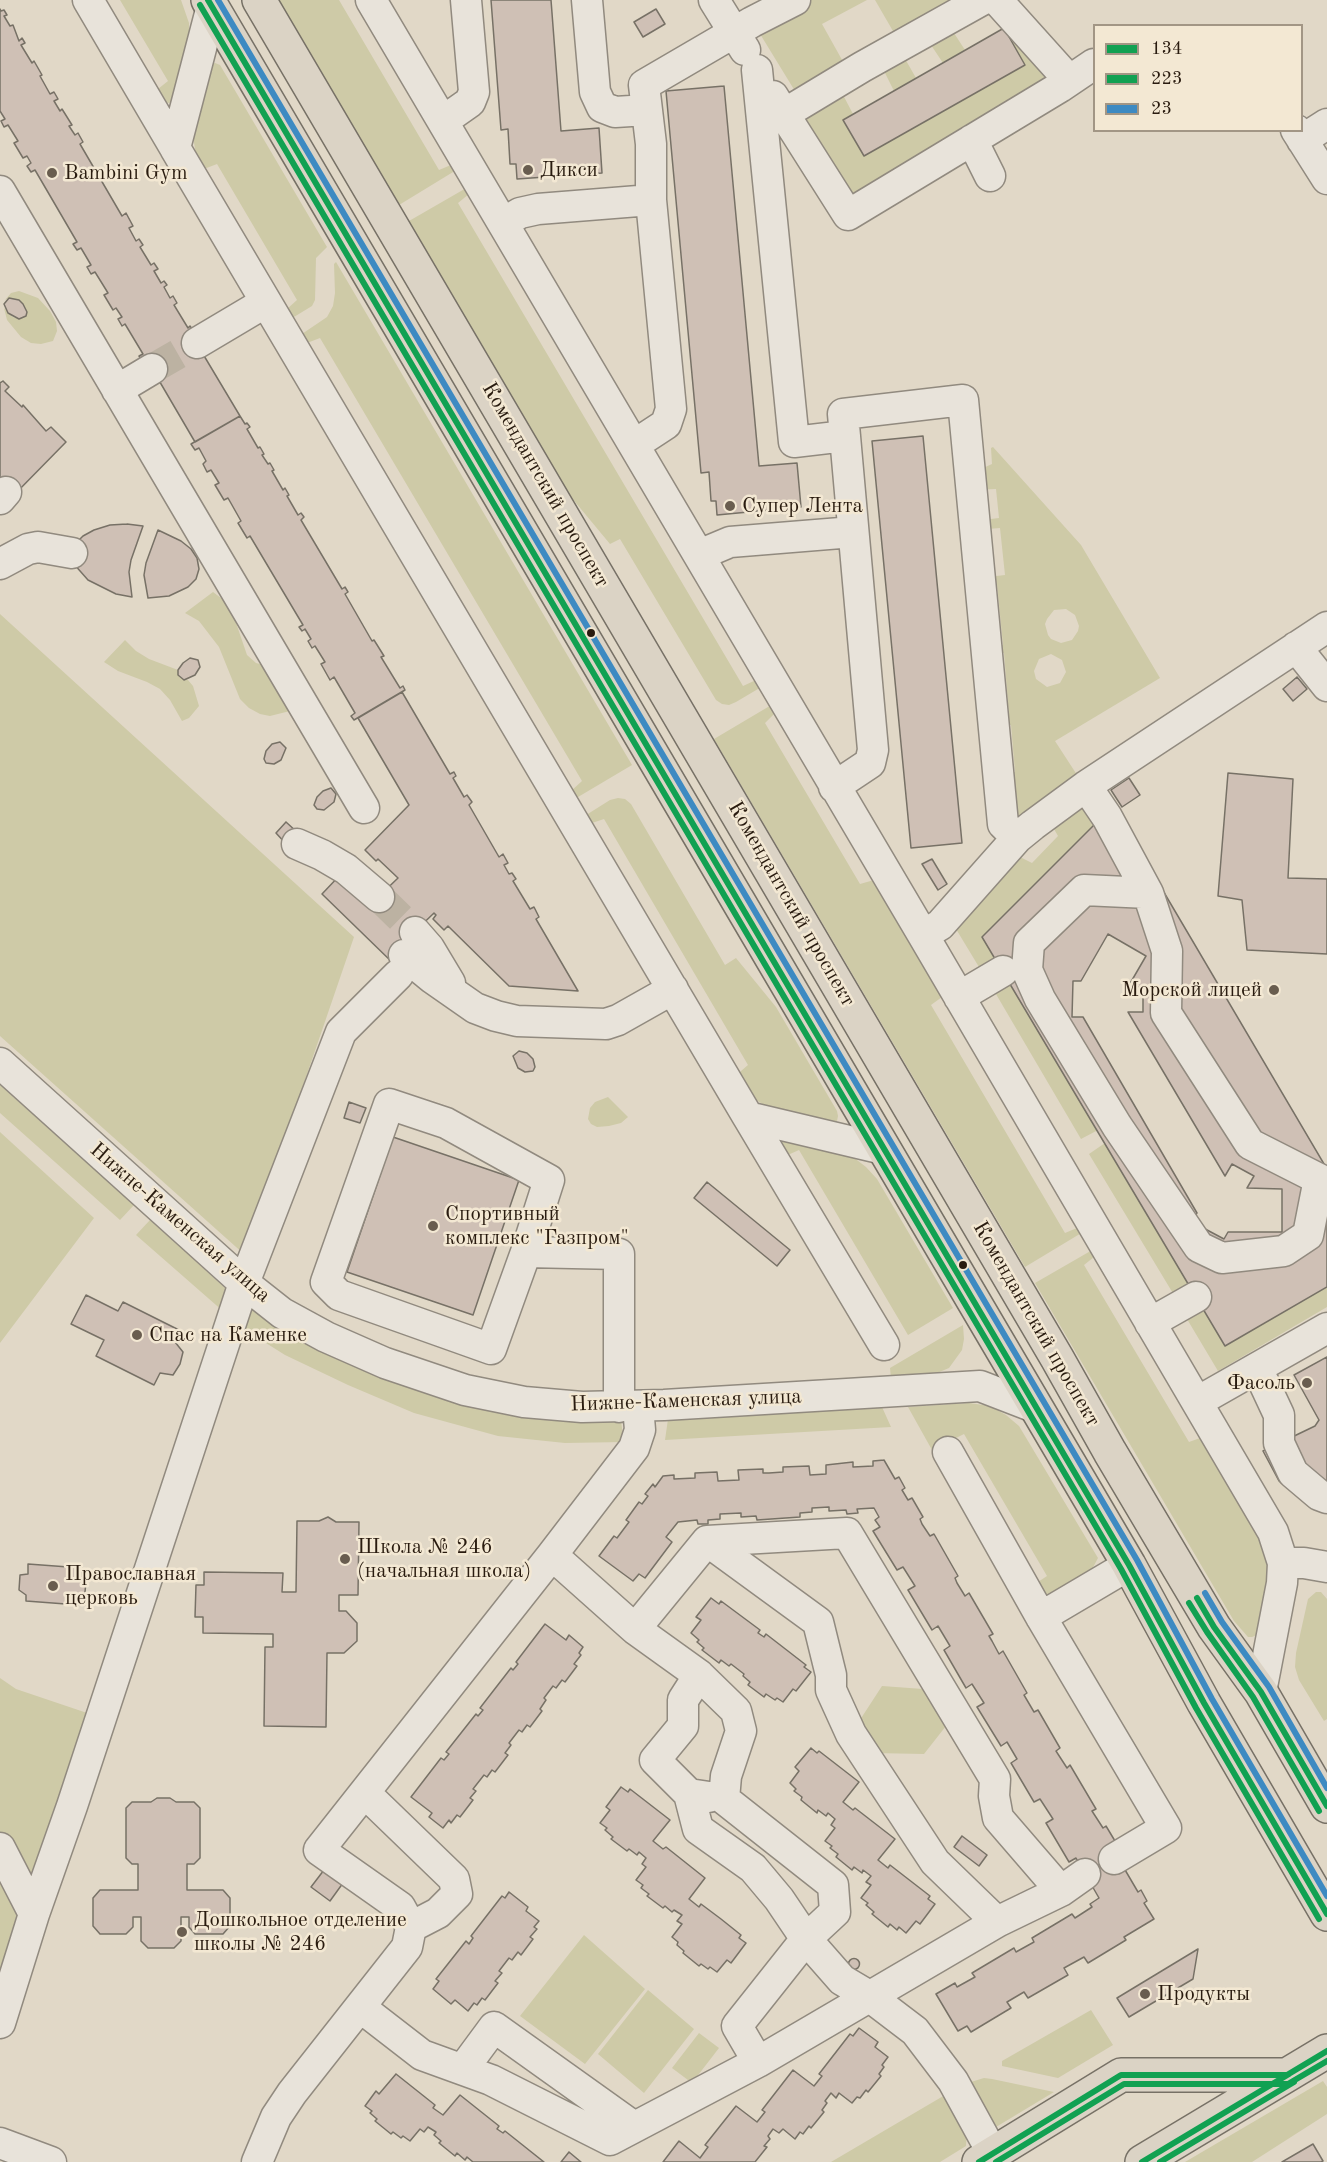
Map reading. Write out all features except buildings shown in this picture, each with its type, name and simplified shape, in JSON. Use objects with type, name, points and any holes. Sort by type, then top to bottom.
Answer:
[{"type":"main road","name":"Комендантский проспект","points":[[259,0],[1057,1358],[1110,1452],[1214,1627],[1261,1692],[1327,1806]]},
{"type":"main road","name":"Комендантский проспект","points":[[210,3],[1129,1565],[1204,1703],[1327,1914]]},
{"type":"main road","points":[[1142,2162],[1327,2051]]},
{"type":"main road","points":[[986,2158],[1121,2075],[1287,2075]]},
{"type":"street","points":[[88,0],[884,1345]]},
{"type":"street","points":[[371,0],[1273,1532],[1283,1563],[1282,1583],[1261,1692]]},
{"type":"street","points":[[443,121],[470,102],[474,92],[466,0]]},
{"type":"street","points":[[587,0],[595,92],[602,107],[615,112],[647,110]]},
{"type":"street","points":[[714,0],[848,215],[1093,65]]},
{"type":"street","points":[[634,445],[666,424],[670,409],[651,200],[651,144],[644,85],[793,0]]},
{"type":"street","points":[[784,114],[862,67],[982,0]]},
{"type":"street","points":[[997,0],[1069,80]]},
{"type":"street","points":[[175,148],[210,3]]},
{"type":"street","points":[[757,70],[794,442],[845,436]]},
{"type":"street","points":[[1327,124],[1299,135],[1327,179]]},
{"type":"street","points":[[972,140],[990,176]]},
{"type":"street","points":[[0,191],[364,808]]},
{"type":"street","points":[[503,223],[520,213],[538,209],[651,200]]},
{"type":"street","points":[[197,343],[266,302]]},
{"type":"street","points":[[117,390],[152,369]]},
{"type":"street","points":[[834,787],[870,763],[873,750],[843,414],[963,400],[1004,824],[1017,838]]},
{"type":"street","points":[[699,555],[730,542],[853,532]]},
{"type":"street","points":[[0,564],[28,549],[38,547],[72,553]]},
{"type":"street","points":[[923,935],[940,925],[1017,838],[1086,786],[1327,627]]},
{"type":"street","points":[[1296,647],[1327,686]]},
{"type":"street","points":[[1086,786],[1107,817],[1148,893],[1167,951],[1166,1013],[1250,1144],[1323,1186],[1308,1236],[1284,1251],[1222,1257],[1199,1246],[1117,1126],[1040,999],[1027,970],[1029,942],[1084,890],[1148,893]]},
{"type":"street","points":[[297,844],[346,869],[379,897]]},
{"type":"street","points":[[0,2023],[34,1914],[72,1806],[244,1283],[341,1032],[406,954],[432,978],[475,1008],[517,1021],[606,1024],[618,1020],[673,989]]},
{"type":"street","points":[[958,997],[1003,971]]},
{"type":"street","name":"Нижне-Каменская улица","points":[[0,1064],[244,1283],[282,1312],[326,1337],[385,1363],[465,1390],[524,1402],[582,1407],[629,1407],[980,1386],[1037,1408]]},
{"type":"street","points":[[389,1104],[446,1123],[549,1180],[526,1252],[491,1349],[339,1295],[326,1282],[389,1104]]},
{"type":"street","points":[[748,1116],[883,1149]]},
{"type":"street","points":[[257,2162],[276,2116],[292,2093],[407,1947],[411,1927],[400,1907],[320,1850],[634,1448],[640,1430],[629,1407],[619,1254],[526,1252]]},
{"type":"street","points":[[1150,1323],[1196,1297]]},
{"type":"street","points":[[1197,1402],[1327,1328]]},
{"type":"street","points":[[980,1386],[1003,1351]]},
{"type":"street","points":[[1257,1368],[1291,1424],[1279,1443],[1293,1473],[1318,1495],[1327,1498]]},
{"type":"street","points":[[948,1452],[1041,1617],[1166,1828],[1114,1859]]},
{"type":"street","points":[[360,2007],[422,2055],[491,2080],[610,2140],[758,2062],[997,1922],[1073,1883],[998,1818],[994,1796],[995,1779],[847,1533],[707,1541],[634,1629]]},
{"type":"street","points":[[707,1541],[819,1622],[831,1675],[831,1690],[851,1734],[935,1862],[997,1922]]},
{"type":"street","points":[[552,1555],[634,1629],[699,1675],[736,1711],[741,1731],[726,1776],[723,1799]]},
{"type":"street","points":[[1283,1563],[1304,1563],[1327,1567]]},
{"type":"street","points":[[1041,1617],[1129,1565]]},
{"type":"street","points":[[699,1675],[682,1700],[682,1726],[654,1760],[689,1794],[698,1829],[753,1868],[806,1939],[842,1980],[915,2031],[952,2081],[986,2158]]},
{"type":"street","points":[[364,1793],[454,1879],[457,1894],[438,1913],[411,1927]]},
{"type":"street","points":[[689,1794],[723,1799],[833,1886],[835,1912],[806,1939],[737,2026],[758,2062]]},
{"type":"street","points":[[0,1848],[34,1914]]},
{"type":"street","points":[[463,2069],[494,2027],[634,2127]]},
{"type":"street","points":[[0,2143],[51,2162]]},
{"type":"shaded area","points":[[120,0],[181,0],[189,23],[189,36],[175,99],[169,103],[162,102],[158,96],[158,89],[168,81]]},
{"type":"shaded area","points":[[278,0],[339,0],[439,170],[451,165],[458,169],[399,205]]},
{"type":"shaded area","points":[[809,0],[867,0],[822,24],[846,67],[798,96],[757,29]]},
{"type":"shaded area","points":[[875,0],[968,0],[897,38]]},
{"type":"shaded area","points":[[952,30],[965,50],[943,63],[929,42]]},
{"type":"shaded area","points":[[1018,35],[1054,81],[861,206],[784,114],[842,93],[853,114],[843,120],[864,156],[1024,65],[1010,38]]},
{"type":"shaded area","points":[[904,57],[916,78],[894,91],[883,69]]},
{"type":"shaded area","points":[[210,64],[220,65],[327,247],[316,258],[315,300],[312,306],[289,320],[287,309],[297,300],[217,164],[204,169],[197,161],[192,130]]},
{"type":"shaded area","points":[[468,187],[469,194],[458,203],[743,686],[756,680],[763,686],[736,702],[729,705],[716,700],[620,539],[610,544],[571,497],[409,221]]},
{"type":"shaded area","points":[[336,262],[632,765],[573,800],[570,792],[582,781],[320,338],[307,343],[299,336],[327,317],[333,306],[334,264]]},
{"type":"shaded area","points":[[19,291],[38,298],[50,311],[56,322],[57,331],[53,341],[41,344],[31,343],[21,337],[7,320],[4,308],[13,317],[19,319],[26,316],[26,309],[19,300],[9,298],[5,300],[11,293]]},
{"type":"shaded area","points":[[993,447],[1081,545],[1160,678],[1055,741],[1081,781],[1015,836],[998,772],[1015,772],[1011,725],[994,726],[993,718],[1009,716],[1004,653],[987,654],[987,647],[1003,645],[997,585],[981,586],[980,578],[1005,575],[1000,528],[975,530],[975,521],[999,518],[996,489],[972,490],[970,474],[992,464],[991,448]],"holes":[[[1066,609],[1075,615],[1079,626],[1072,640],[1061,643],[1051,639],[1045,624],[1054,610]],[[1051,654],[1062,660],[1066,672],[1060,683],[1047,687],[1036,679],[1034,671],[1039,659]]]},
{"type":"shaded area","points":[[213,592],[225,601],[233,614],[247,655],[256,663],[268,666],[294,710],[270,716],[260,714],[240,699],[219,647],[199,621],[185,613]]},
{"type":"shaded area","points":[[0,614],[354,937],[245,1255],[0,1036]]},
{"type":"shaded area","points":[[125,640],[149,659],[178,670],[180,678],[188,680],[193,686],[199,706],[189,718],[182,721],[170,700],[160,689],[118,671],[104,662]]},
{"type":"shaded area","points":[[773,704],[775,713],[765,723],[860,884],[874,880],[942,992],[942,997],[931,1005],[1065,1233],[1077,1228],[1083,1232],[1025,1267],[714,739]]},
{"type":"shaded area","points":[[625,799],[631,804],[725,965],[736,958],[776,1007],[837,1111],[837,1121],[832,1124],[769,1108],[746,1091],[738,1076],[748,1065],[604,819],[589,824],[583,817],[610,800]]},
{"type":"shaded area","points":[[1085,803],[1096,823],[982,937],[999,965],[982,972],[956,929],[1020,857],[1032,863],[1058,836],[1054,829],[1055,823]]},
{"type":"shaded area","points":[[1007,979],[1098,1130],[1081,1139],[993,989]]},
{"type":"shaded area","points":[[0,1085],[134,1205],[120,1220],[0,1113]]},
{"type":"shaded area","points":[[608,1097],[628,1117],[621,1123],[597,1127],[588,1119],[590,1108],[595,1102]]},
{"type":"shaded area","points":[[0,1132],[94,1218],[0,1343]]},
{"type":"shaded area","points":[[784,1138],[853,1157],[866,1167],[877,1179],[953,1308],[908,1335],[799,1150],[784,1154],[780,1141]]},
{"type":"shaded area","points":[[1105,1143],[1190,1287],[1174,1295],[1089,1154]]},
{"type":"shaded area","points":[[150,1220],[225,1288],[224,1312],[136,1235]]},
{"type":"shaded area","points":[[1094,1249],[1094,1257],[1084,1265],[1189,1442],[1200,1438],[1206,1439],[1271,1560],[1257,1635],[1248,1637],[1234,1621],[1035,1283]]},
{"type":"shaded area","points":[[1327,1287],[1327,1307],[1218,1371],[1184,1314],[1200,1303],[1225,1346]]},
{"type":"shaded area","points":[[251,1307],[461,1404],[520,1417],[579,1422],[621,1421],[624,1442],[565,1443],[498,1436],[414,1413],[285,1355],[239,1326]]},
{"type":"shaded area","points":[[963,1325],[962,1350],[949,1368],[937,1373],[891,1378],[890,1368]]},
{"type":"shaded area","points":[[969,1403],[990,1406],[1019,1426],[1098,1558],[1089,1575],[1045,1601],[1035,1584],[1047,1576],[964,1434],[932,1450],[908,1407]]},
{"type":"shaded area","points":[[882,1407],[891,1427],[665,1440],[668,1419]]},
{"type":"shaded area","points":[[1316,1592],[1321,1592],[1327,1599],[1327,1719],[1324,1721],[1299,1680],[1295,1667],[1308,1599]]},
{"type":"shaded area","points":[[0,1678],[16,1689],[93,1715],[0,1988]]},
{"type":"shaded area","points":[[882,1686],[923,1689],[946,1726],[924,1754],[873,1753],[856,1726]]},
{"type":"shaded area","points":[[584,1935],[645,1989],[585,2064],[520,2016]]},
{"type":"shaded area","points":[[648,1990],[694,2029],[644,2093],[598,2054]]},
{"type":"shaded area","points":[[1091,2010],[1113,2045],[1058,2078],[1002,2066],[1002,2061]]},
{"type":"shaded area","points":[[699,2033],[719,2048],[692,2083],[672,2068]]},
{"type":"shaded area","points":[[984,2078],[1054,2092],[996,2127],[983,2118],[961,2085]]},
{"type":"shaded area","points":[[1323,2081],[1327,2087],[1327,2114],[1252,2162],[1185,2162]]},
{"type":"shaded area","points":[[945,2095],[967,2129],[966,2146],[940,2162],[831,2162]]},
{"type":"tunnel","points":[[152,369],[197,343]]},
{"type":"tunnel","points":[[379,897],[415,932]]},
{"type":"transit line","name":"134","points":[[208,0],[1129,1565],[1204,1703],[1327,1914]]},
{"type":"transit line","name":"23","points":[[218,0],[1137,1560],[1212,1699],[1327,1896]]},
{"type":"transit line","name":"223","points":[[200,5],[1121,1569],[1196,1708],[1319,1919]]},
{"type":"transit line","name":"23","points":[[1205,1593],[1222,1622],[1269,1687],[1327,1788]]},
{"type":"transit line","name":"134","points":[[1197,1598],[1214,1627],[1261,1692],[1327,1806]]},
{"type":"transit line","name":"223","points":[[1189,1603],[1253,1697],[1319,1811]]},
{"type":"transit line","name":"134","points":[[979,2162],[1121,2075],[1287,2075],[1327,2051]]},
{"type":"transit line","name":"223","points":[[996,2162],[1124,2084],[1288,2084],[1327,2061]]},
{"type":"transit line","name":"134","points":[[1142,2162],[1289,2074]]},
{"type":"transit line","name":"223","points":[[1160,2162],[1294,2082]]},
{"type":"place","name":"Дикси","points":[[528,170]]},
{"type":"place","name":"Bambini Gym","points":[[52,173]]},
{"type":"place","name":"Супер Лента","points":[[730,506]]},
{"type":"place","name":"Морской лицей","points":[[1274,990]]},
{"type":"place","name":"Спортивный комплекс \"Газпром\"","points":[[433,1226]]},
{"type":"place","name":"Спас на Каменке","points":[[137,1335]]},
{"type":"place","name":"Фасоль","points":[[1307,1383]]},
{"type":"place","name":"Школа № 246 (начальная школа)","points":[[345,1559]]},
{"type":"place","name":"Православная церковь","points":[[53,1586]]},
{"type":"place","name":"Дошкольное отделение школы № 246","points":[[182,1932]]},
{"type":"place","name":"Продукты","points":[[1145,1994]]}]
